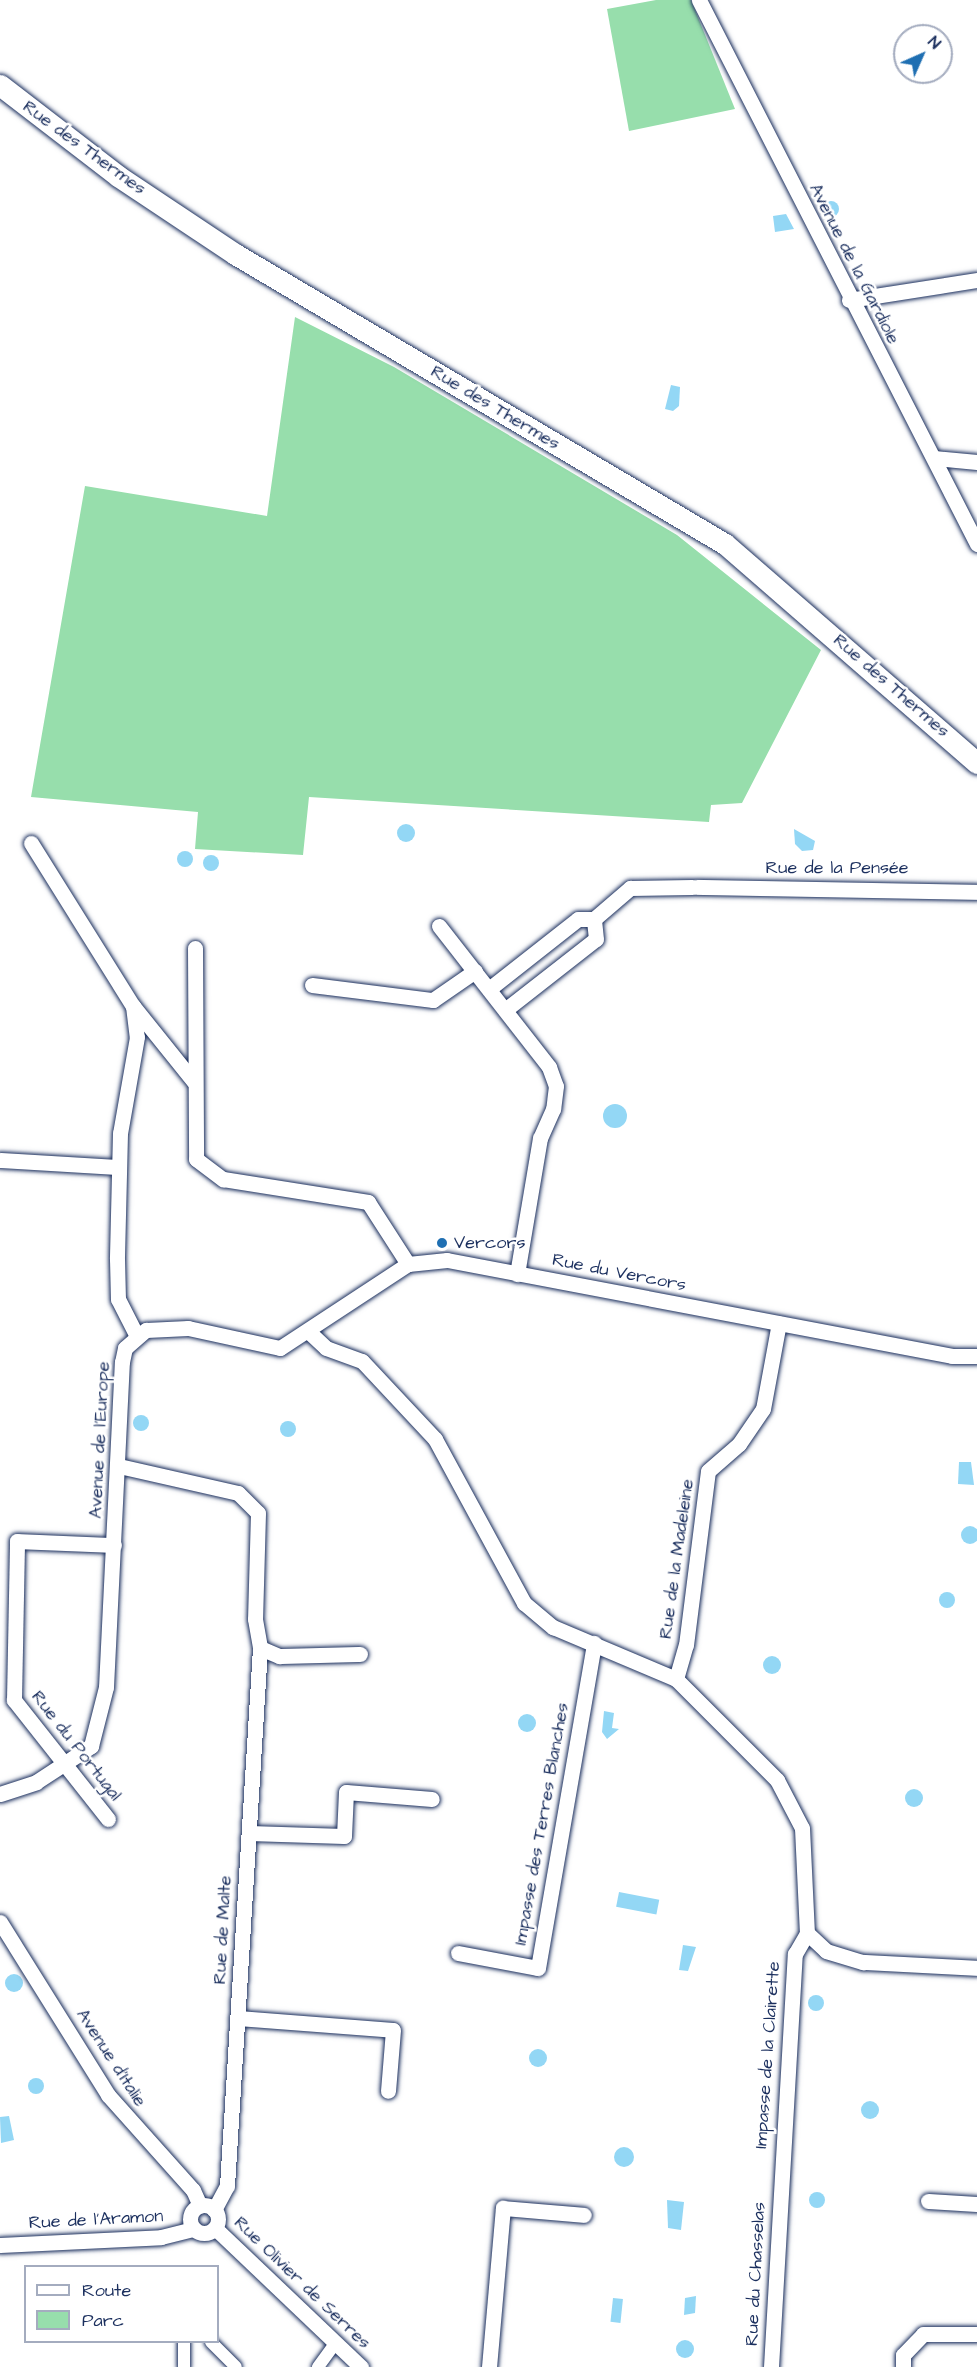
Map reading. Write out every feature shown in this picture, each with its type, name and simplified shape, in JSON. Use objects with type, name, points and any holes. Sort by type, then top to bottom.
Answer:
[{"type":"main road","name":"Rue des Thermes","points":[[0,85],[118,176],[235,254],[725,544],[975,759]]},
{"type":"street","name":"Avenue de la Gardiole","points":[[699,0],[849,300],[934,458],[977,544]]},
{"type":"street","points":[[849,300],[977,280]]},
{"type":"street","points":[[934,458],[977,462]]},
{"type":"street","points":[[31,843],[133,1006],[194,1082]]},
{"type":"street","name":"Rue de la Pensée","points":[[594,919],[630,888],[977,892]]},
{"type":"street","points":[[489,989],[578,919],[594,919],[596,939],[505,1010]]},
{"type":"street","points":[[439,926],[549,1067],[556,1086],[553,1109],[540,1138],[517,1274]]},
{"type":"street","points":[[195,948],[196,1159],[223,1179],[368,1202],[408,1264]]},
{"type":"street","points":[[312,985],[433,1000],[475,971]]},
{"type":"street","points":[[133,1006],[137,1037],[118,1167],[118,1299],[136,1334]]},
{"type":"street","points":[[0,1160],[118,1167]]},
{"type":"street","name":"Rue du Vercors","points":[[136,1334],[188,1328],[280,1348],[309,1332],[408,1264],[447,1260],[952,1356],[977,1356]]},
{"type":"street","name":"Rue de la Madeleine","points":[[676,1678],[688,1633],[708,1472],[739,1444],[763,1409],[779,1323]]},
{"type":"street","points":[[309,1332],[326,1348],[362,1361],[435,1439],[524,1603],[553,1626],[676,1678],[731,1731],[793,1803],[802,1828],[807,1933],[841,1959],[977,1968]]},
{"type":"street","name":"Avenue de l'Europe","points":[[0,1794],[66,1765],[91,1746],[106,1687],[119,1466],[122,1362],[136,1334]]},
{"type":"street","name":"Rue de Malte","points":[[119,1466],[238,1493],[258,1513],[255,1619],[260,1648],[227,2186],[207,2208],[191,2213],[194,2229]]},
{"type":"street","name":"Rue du Portugal","points":[[108,1819],[14,1700],[17,1541],[114,1545]]},
{"type":"street","name":"Impasse des Terres Blanches","points":[[458,1953],[538,1968],[594,1642]]},
{"type":"street","points":[[260,1648],[279,1656],[360,1654]]},
{"type":"street","points":[[249,1833],[344,1836],[346,1792],[432,1799]]},
{"type":"street","name":"Avenue d'Italie","points":[[0,1922],[108,2095],[207,2208]]},
{"type":"street","name":"Impasse de la Clairette","points":[[778,2183],[795,1954],[807,1933]]},
{"type":"street","points":[[238,2018],[393,2030],[388,2091]]},
{"type":"street","name":"Rue du Chasselas","points":[[771,2367],[778,2183]]},
{"type":"street","points":[[928,2201],[977,2204]]},
{"type":"street","points":[[207,2208],[215,2228]]},
{"type":"street","points":[[489,2367],[503,2208],[584,2215]]},
{"type":"street","name":"Rue de l'Aramon","points":[[0,2245],[161,2237],[194,2229],[205,2234],[215,2228]]},
{"type":"street","name":"Rue Olivier de Serres","points":[[215,2228],[334,2345],[361,2367]]},
{"type":"street","points":[[903,2367],[903,2355],[922,2334],[977,2334]]},
{"type":"street","points":[[184,2343],[184,2367]]},
{"type":"street","points":[[212,2343],[236,2367]]},
{"type":"street","points":[[318,2367],[334,2345]]},
{"type":"green space","points":[[656,0],[691,0],[735,109],[629,131],[607,9]]},
{"type":"green space","points":[[295,317],[394,367],[677,535],[821,650],[742,803],[711,805],[709,822],[309,797],[303,855],[195,849],[198,812],[31,797],[85,486],[267,516]]},
{"type":"water","points":[[831,201],[839,209],[831,217],[823,209]]},
{"type":"water","points":[[786,214],[794,229],[775,232],[773,216]]},
{"type":"water","points":[[671,385],[680,387],[679,406],[673,411],[665,409]]},
{"type":"water","points":[[406,824],[412,827],[415,833],[412,839],[406,842],[400,839],[397,833],[400,827]]},
{"type":"water","points":[[794,829],[815,841],[813,850],[802,851],[795,844]]},
{"type":"water","points":[[182,851],[188,851],[193,859],[191,865],[182,867],[177,862],[177,856]]},
{"type":"water","points":[[208,855],[214,855],[219,863],[217,869],[208,871],[203,866],[203,860]]},
{"type":"water","points":[[615,1104],[623,1108],[627,1116],[623,1124],[615,1128],[607,1124],[603,1116],[607,1108]]},
{"type":"water","points":[[138,1415],[144,1415],[149,1423],[147,1429],[138,1431],[133,1426],[133,1420]]},
{"type":"water","points":[[285,1421],[291,1421],[296,1429],[294,1435],[285,1437],[280,1432],[280,1426]]},
{"type":"water","points":[[959,1462],[971,1462],[974,1485],[958,1484]]},
{"type":"water","points":[[966,1527],[976,1529],[978,1539],[974,1543],[966,1543],[962,1539],[962,1531]]},
{"type":"water","points":[[944,1592],[950,1592],[955,1600],[953,1606],[944,1608],[939,1603],[939,1597]]},
{"type":"water","points":[[772,1656],[778,1659],[781,1665],[778,1671],[772,1674],[766,1671],[763,1665],[766,1659]]},
{"type":"water","points":[[604,1711],[614,1713],[612,1728],[619,1729],[607,1739],[602,1732]]},
{"type":"water","points":[[527,1714],[533,1717],[536,1723],[533,1729],[527,1732],[521,1729],[518,1723],[521,1717]]},
{"type":"water","points":[[910,1789],[918,1789],[923,1794],[921,1805],[910,1807],[905,1802],[905,1794]]},
{"type":"water","points":[[619,1892],[659,1900],[656,1915],[616,1907]]},
{"type":"water","points":[[683,1945],[696,1947],[688,1971],[679,1970]]},
{"type":"water","points":[[14,1974],[20,1977],[23,1983],[20,1989],[14,1992],[8,1989],[5,1983],[8,1977]]},
{"type":"water","points":[[813,1995],[819,1995],[824,2003],[822,2009],[813,2011],[808,2006],[808,2000]]},
{"type":"water","points":[[538,2049],[544,2052],[547,2058],[544,2064],[538,2067],[532,2064],[529,2058],[532,2052]]},
{"type":"water","points":[[36,2078],[42,2080],[44,2086],[42,2092],[36,2094],[30,2092],[28,2086],[30,2080]]},
{"type":"water","points":[[870,2101],[876,2104],[879,2110],[876,2116],[870,2119],[864,2116],[861,2110],[864,2104]]},
{"type":"water","points":[[9,2116],[14,2140],[1,2143],[0,2117]]},
{"type":"water","points":[[624,2147],[631,2150],[634,2157],[631,2164],[624,2167],[617,2164],[614,2157],[617,2150]]},
{"type":"water","points":[[817,2192],[823,2194],[825,2200],[823,2206],[817,2208],[811,2206],[809,2200],[811,2194]]},
{"type":"water","points":[[667,2200],[684,2202],[681,2230],[668,2228]]},
{"type":"water","points":[[696,2296],[695,2313],[684,2315],[685,2298]]},
{"type":"water","points":[[613,2298],[623,2299],[620,2323],[610,2322]]},
{"type":"water","points":[[685,2340],[691,2343],[694,2349],[691,2355],[685,2358],[679,2355],[676,2349],[679,2343]]},
{"type":"place","name":"Vercors","points":[[442,1243]]}]
